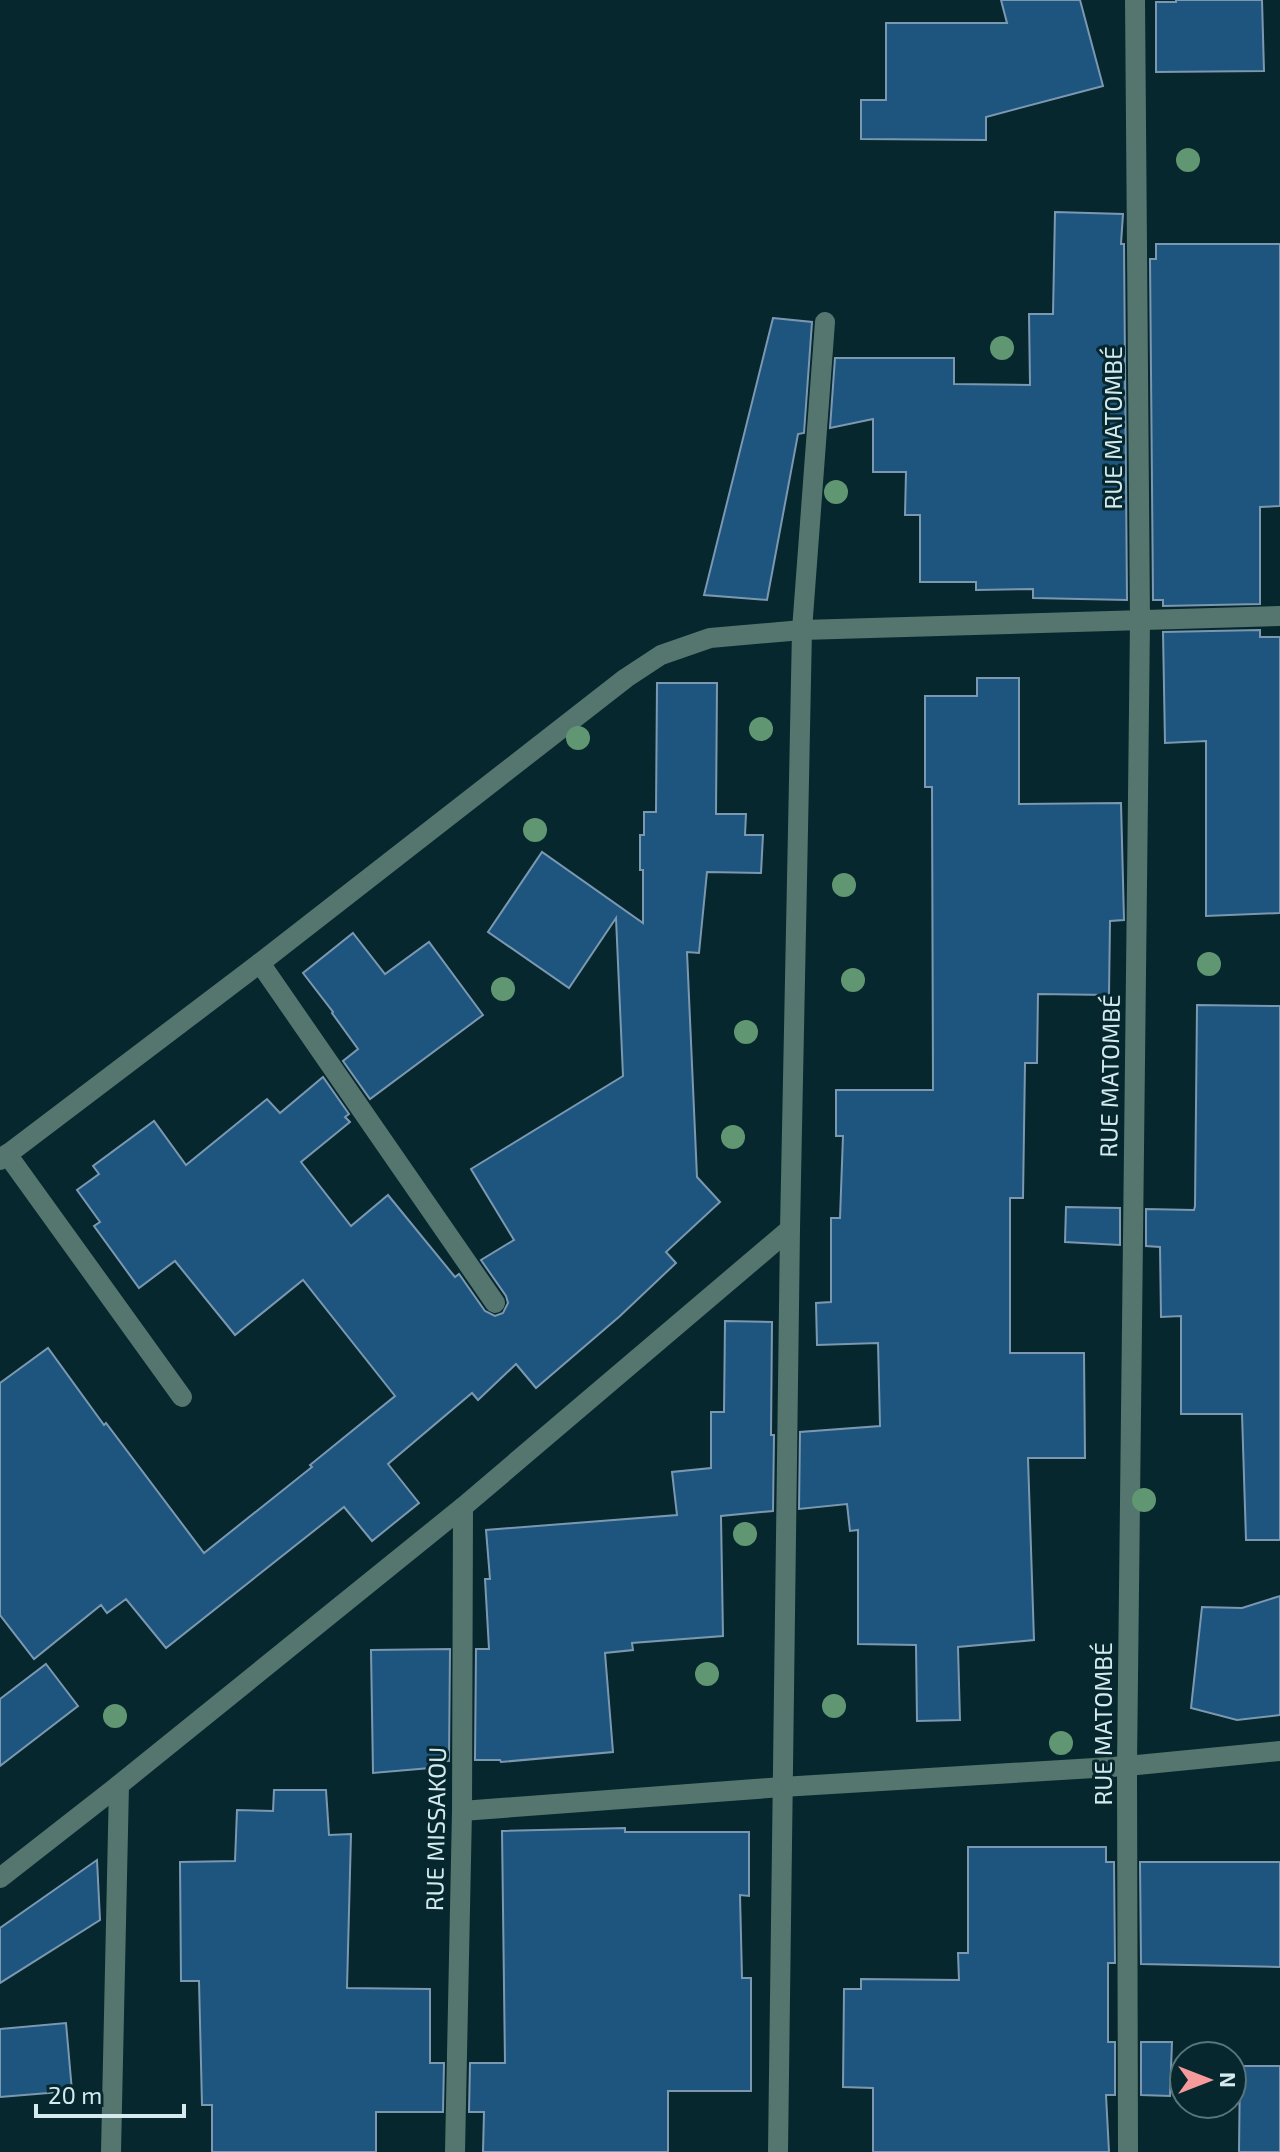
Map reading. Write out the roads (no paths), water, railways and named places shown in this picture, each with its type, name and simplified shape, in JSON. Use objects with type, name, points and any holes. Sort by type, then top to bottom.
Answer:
[{"type":"street","name":"RUE MATOMBÉ","points":[[1128,2152],[1127,1766],[1140,620],[1135,0]]},
{"type":"street","points":[[778,2152],[790,1229],[802,630],[825,322]]},
{"type":"street","points":[[182,1397],[4,1157],[260,963],[626,678],[661,655],[710,638],[802,630],[1280,616]]},
{"type":"street","points":[[260,963],[495,1303]]},
{"type":"street","points":[[0,1878],[463,1507],[790,1229]]},
{"type":"street","name":"RUE MISSAKOU","points":[[455,2152],[462,1811],[463,1507]]},
{"type":"street","points":[[462,1811],[1127,1766],[1280,1751]]},
{"type":"street","points":[[111,2152],[119,1785]]}]
